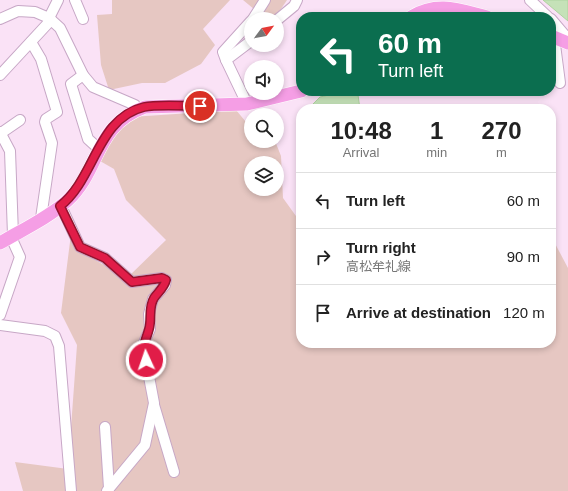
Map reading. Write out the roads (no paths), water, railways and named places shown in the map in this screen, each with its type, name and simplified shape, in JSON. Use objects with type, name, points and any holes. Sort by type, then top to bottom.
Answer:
[{"type":"main road","points":[[424,12],[436,7],[450,8],[466,12]]},
{"type":"main road","points":[[556,38],[568,43]]},
{"type":"main road","points":[[8,238],[60,206],[81,185],[112,127],[138,110],[145,107],[247,104],[296,92]]},
{"type":"street","points":[[0,75],[50,19],[58,0]]},
{"type":"street","points":[[75,0],[83,19]]},
{"type":"street","points":[[257,12],[265,0]]},
{"type":"street","points":[[284,14],[294,6],[297,0]]},
{"type":"street","points":[[530,0],[543,12]]},
{"type":"street","points":[[0,19],[18,11],[35,12],[50,19],[60,28],[82,75],[92,87],[135,105],[138,110]]},
{"type":"street","points":[[556,25],[568,39]]},
{"type":"street","points":[[244,29],[222,52],[247,104]]},
{"type":"street","points":[[31,42],[41,58],[58,112],[46,119],[45,122],[52,143],[41,218]]},
{"type":"street","points":[[226,60],[244,46]]},
{"type":"street","points":[[556,57],[560,83]]},
{"type":"street","points":[[82,75],[71,84],[88,139],[99,149]]},
{"type":"street","points":[[0,315],[20,257],[8,238],[10,151],[0,133],[20,120]]},
{"type":"street","points":[[60,206],[80,247],[105,258],[132,282],[162,278],[166,280],[165,285],[153,299],[149,314],[150,329],[143,345],[154,403],[174,472]]},
{"type":"street","points":[[0,325],[45,331],[54,336],[60,346],[71,491]]},
{"type":"street","points":[[108,489],[145,445],[154,403]]},
{"type":"street","points":[[104,427],[108,489]]}]
